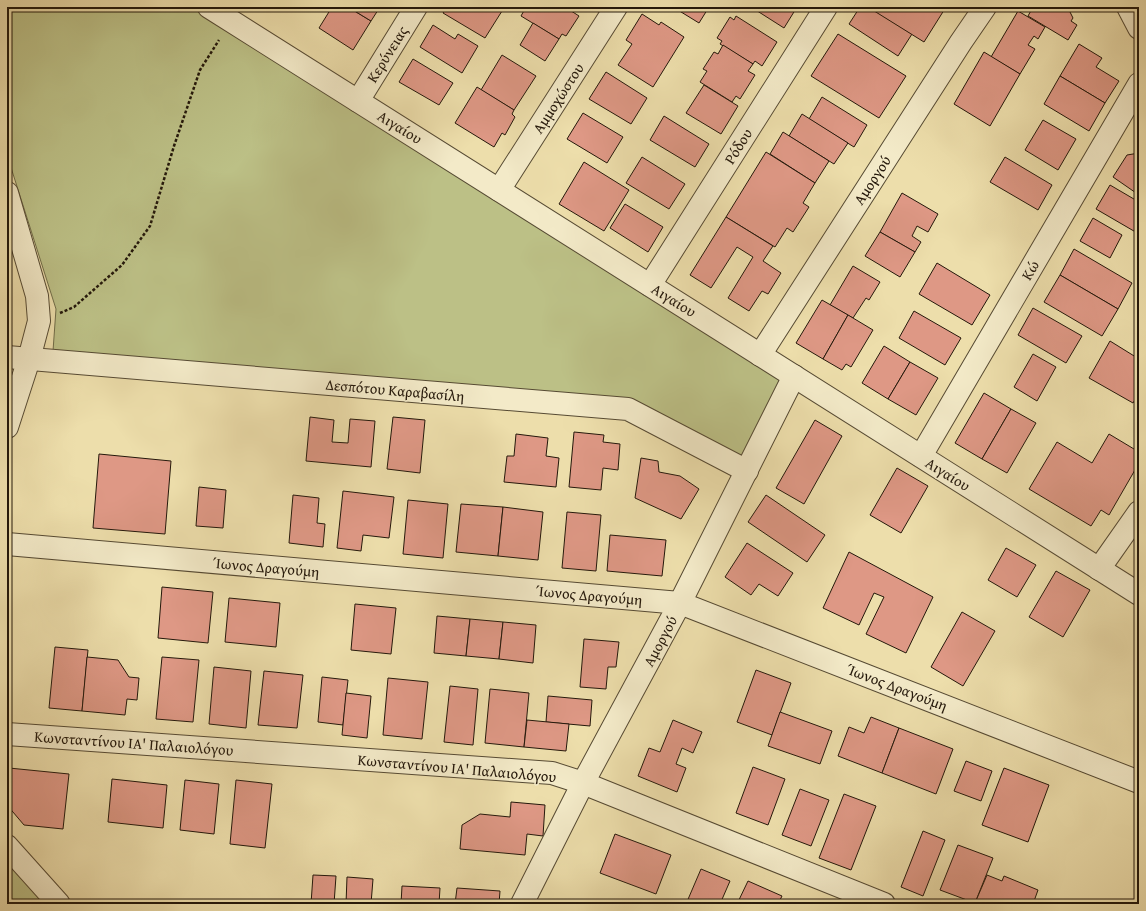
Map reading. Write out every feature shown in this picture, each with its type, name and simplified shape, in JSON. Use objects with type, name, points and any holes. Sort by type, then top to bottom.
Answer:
[{"type":"street","name":"Αιγαίου","points":[[210,7],[1139,594]]},
{"type":"street","name":"Κερύνειας","points":[[358,101],[416,7]]},
{"type":"street","name":"Αμμοχώστου","points":[[499,190],[616,7]]},
{"type":"street","name":"Ρόδου","points":[[650,285],[826,7]]},
{"type":"street","name":"Αμοργού","points":[[760,355],[960,42],[985,7]]},
{"type":"street","points":[[1128,7],[1139,28]]},
{"type":"street","name":"Κώ","points":[[921,456],[1139,84]]},
{"type":"street","points":[[7,193],[37,296],[39,321],[29,359],[7,427]]},
{"type":"street","name":"Δεσπότου Καραβασίλη","points":[[7,357],[628,409],[746,471]]},
{"type":"street","name":"Αμοργού","points":[[522,904],[583,783],[680,603],[794,376]]},
{"type":"street","points":[[1099,569],[1139,512]]},
{"type":"street","name":"Ίωνος Δραγούμη","points":[[7,544],[680,603],[1139,782]]},
{"type":"street","name":"Κωνσταντίνου ΙΑ' Παλαιολόγου","points":[[7,734],[552,773],[583,783],[884,904]]},
{"type":"street","points":[[7,846],[59,904]]},
{"type":"path","points":[[39,321],[74,307],[122,266],[150,226],[174,146],[200,70],[231,21]]},
{"type":"green space","points":[[7,7],[197,7],[789,381],[744,461],[628,403],[53,351],[56,309],[7,155]]},
{"type":"green space","points":[[7,858],[49,904],[7,904]]},
{"type":"building","points":[[332,7],[348,7],[371,21],[353,50],[319,28]]},
{"type":"building","points":[[348,7],[380,7],[371,21]]},
{"type":"building","points":[[447,7],[496,7],[502,11],[485,38],[443,13]]},
{"type":"building","points":[[526,7],[565,7],[579,16],[566,36],[562,34],[559,39],[521,16]]},
{"type":"building","points":[[673,7],[709,7],[699,23]]},
{"type":"building","points":[[751,7],[797,7],[784,28]]},
{"type":"building","points":[[860,7],[869,7],[912,34],[898,56],[849,24]]},
{"type":"building","points":[[872,7],[946,7],[924,42],[871,9]]},
{"type":"building","points":[[1033,7],[1069,7],[1068,8],[1073,18],[1071,21],[1077,25],[1068,40],[1028,16]]},
{"type":"building","points":[[1018,11],[1045,27],[1038,39],[1034,36],[1028,45],[1035,49],[1020,74],[991,57]]},
{"type":"building","points":[[642,14],[659,25],[661,22],[684,37],[653,87],[618,65],[632,44],[626,40]]},
{"type":"building","points":[[736,16],[777,42],[762,66],[755,61],[753,64],[720,44],[722,41],[717,38],[730,17],[734,20]]},
{"type":"building","points":[[533,23],[559,39],[545,61],[520,45]]},
{"type":"building","points":[[433,25],[455,39],[458,34],[478,46],[462,73],[420,47]]},
{"type":"building","points":[[838,34],[906,76],[879,118],[811,76]]},
{"type":"building","points":[[1079,44],[1102,58],[1096,67],[1119,81],[1105,103],[1060,76]]},
{"type":"building","points":[[723,45],[753,64],[748,71],[755,75],[740,99],[736,96],[732,102],[700,82],[707,71],[703,69],[714,52],[718,54]]},
{"type":"building","points":[[984,52],[1020,74],[990,126],[954,104]]},
{"type":"building","points":[[502,55],[536,76],[514,110],[481,90]]},
{"type":"building","points":[[413,59],[453,83],[439,105],[399,82]]},
{"type":"building","points":[[606,72],[647,98],[631,124],[589,99]]},
{"type":"building","points":[[1060,76],[1105,103],[1089,131],[1044,104]]},
{"type":"building","points":[[704,85],[738,106],[721,134],[686,113]]},
{"type":"building","points":[[477,87],[514,110],[512,114],[515,117],[505,135],[502,133],[494,147],[455,123]]},
{"type":"building","points":[[822,97],[867,125],[854,147],[809,119]]},
{"type":"building","points":[[583,113],[623,137],[607,163],[567,139]]},
{"type":"building","points":[[802,114],[848,143],[834,164],[789,136]]},
{"type":"building","points":[[664,116],[709,144],[695,167],[650,140]]},
{"type":"building","points":[[1043,120],[1076,139],[1058,170],[1025,150]]},
{"type":"building","points":[[783,132],[829,161],[815,183],[770,154]]},
{"type":"building","points":[[766,152],[815,183],[803,203],[809,207],[793,232],[787,228],[775,247],[726,217]]},
{"type":"building","points":[[1139,153],[1139,195],[1113,177],[1127,155]]},
{"type":"building","points":[[642,157],[685,184],[669,209],[626,183]]},
{"type":"building","points":[[1005,157],[1052,185],[1038,210],[990,182]]},
{"type":"building","points":[[584,162],[629,190],[604,231],[559,204]]},
{"type":"building","points":[[1110,185],[1139,202],[1139,234],[1096,209]]},
{"type":"building","points":[[902,193],[938,214],[928,232],[917,226],[912,236],[921,242],[915,252],[880,232]]},
{"type":"building","points":[[625,204],[663,227],[648,252],[610,228]]},
{"type":"building","points":[[726,217],[773,246],[763,261],[781,273],[768,294],[762,291],[749,311],[728,298],[753,257],[737,247],[711,288],[690,275]]},
{"type":"building","points":[[1093,218],[1122,235],[1110,258],[1080,241]]},
{"type":"building","points":[[880,232],[915,252],[900,277],[865,256]]},
{"type":"building","points":[[1074,249],[1132,283],[1118,309],[1060,275]]},
{"type":"building","points":[[937,263],[990,295],[972,325],[919,294]]},
{"type":"building","points":[[853,266],[880,282],[869,300],[866,298],[853,318],[830,305]]},
{"type":"building","points":[[1060,275],[1118,309],[1102,336],[1044,302]]},
{"type":"building","points":[[822,300],[848,315],[823,359],[796,343]]},
{"type":"building","points":[[7,302],[9,302],[7,326]]},
{"type":"building","points":[[1033,308],[1082,336],[1066,363],[1018,335]]},
{"type":"building","points":[[914,311],[961,338],[945,365],[899,338]]},
{"type":"building","points":[[848,315],[873,330],[851,367],[846,364],[842,370],[823,359]]},
{"type":"building","points":[[1110,341],[1139,359],[1139,393],[1133,403],[1089,378]]},
{"type":"building","points":[[884,346],[910,362],[888,399],[862,383]]},
{"type":"building","points":[[1033,354],[1056,367],[1037,401],[1014,387]]},
{"type":"building","points":[[910,362],[938,378],[916,415],[888,399]]},
{"type":"building","points":[[984,393],[1011,409],[982,459],[955,443]]},
{"type":"building","points":[[1011,409],[1036,423],[1007,473],[982,459]]},
{"type":"building","points":[[310,417],[334,420],[332,442],[348,443],[350,419],[375,421],[371,467],[306,461]]},
{"type":"building","points":[[393,417],[425,420],[420,473],[387,469]]},
{"type":"building","points":[[815,420],[842,436],[804,504],[776,488]]},
{"type":"building","points":[[574,432],[604,435],[603,442],[620,444],[618,470],[603,468],[601,490],[569,487]]},
{"type":"building","points":[[516,434],[548,438],[546,456],[559,458],[556,487],[504,482],[507,456],[514,456]]},
{"type":"building","points":[[1109,434],[1139,452],[1139,463],[1109,515],[1101,510],[1091,526],[1029,489],[1057,442],[1092,463]]},
{"type":"building","points":[[99,454],[171,461],[165,534],[93,528]]},
{"type":"building","points":[[641,458],[658,461],[659,472],[680,476],[699,489],[681,519],[635,498]]},
{"type":"building","points":[[897,468],[928,486],[901,533],[870,515]]},
{"type":"building","points":[[199,487],[226,490],[223,528],[196,526]]},
{"type":"building","points":[[343,491],[394,497],[389,538],[363,535],[361,551],[337,548]]},
{"type":"building","points":[[293,495],[319,498],[317,523],[325,524],[323,547],[289,543]]},
{"type":"building","points":[[766,495],[825,535],[807,562],[748,522]]},
{"type":"building","points":[[408,500],[448,504],[443,558],[403,554]]},
{"type":"building","points":[[461,504],[503,507],[498,556],[456,552]]},
{"type":"building","points":[[503,507],[543,512],[538,560],[498,556]]},
{"type":"building","points":[[567,512],[601,515],[596,571],[562,568]]},
{"type":"building","points":[[610,535],[666,540],[662,576],[607,571]]},
{"type":"building","points":[[747,543],[793,573],[778,596],[759,584],[751,595],[725,577]]},
{"type":"building","points":[[1006,548],[1036,565],[1017,597],[988,580]]},
{"type":"building","points":[[849,552],[933,597],[906,653],[866,634],[884,597],[874,593],[859,625],[823,608]]},
{"type":"building","points":[[1056,571],[1090,590],[1063,637],[1029,617]]},
{"type":"building","points":[[162,587],[213,592],[208,643],[158,638]]},
{"type":"building","points":[[229,598],[280,603],[276,647],[225,642]]},
{"type":"building","points":[[355,604],[396,608],[391,654],[351,650]]},
{"type":"building","points":[[962,612],[995,631],[963,686],[931,667]]},
{"type":"building","points":[[437,616],[470,619],[466,656],[434,653]]},
{"type":"building","points":[[470,619],[503,622],[499,659],[466,656]]},
{"type":"building","points":[[503,622],[536,625],[533,663],[499,659]]},
{"type":"building","points":[[584,639],[619,642],[616,667],[608,667],[606,689],[580,687]]},
{"type":"building","points":[[55,647],[88,650],[82,711],[49,708]]},
{"type":"building","points":[[87,657],[118,660],[129,677],[139,678],[137,700],[127,699],[125,715],[82,711]]},
{"type":"building","points":[[162,657],[199,660],[193,722],[156,719]]},
{"type":"building","points":[[214,667],[251,671],[246,728],[209,724]]},
{"type":"building","points":[[756,670],[791,683],[772,735],[737,722]]},
{"type":"building","points":[[264,671],[303,675],[297,728],[258,725]]},
{"type":"building","points":[[322,677],[348,680],[343,725],[318,722]]},
{"type":"building","points":[[388,678],[428,682],[422,739],[383,735]]},
{"type":"building","points":[[450,686],[478,689],[473,745],[444,742]]},
{"type":"building","points":[[490,689],[529,693],[524,747],[485,743]]},
{"type":"building","points":[[346,693],[371,696],[367,738],[342,735]]},
{"type":"building","points":[[548,696],[592,700],[590,726],[546,722]]},
{"type":"building","points":[[780,712],[832,731],[820,764],[768,746]]},
{"type":"building","points":[[871,717],[899,728],[882,773],[838,756],[849,727],[864,733]]},
{"type":"building","points":[[527,720],[569,724],[566,751],[524,747]]},
{"type":"building","points":[[673,720],[702,732],[693,753],[682,748],[676,764],[686,768],[677,792],[638,776],[649,748],[660,752]]},
{"type":"building","points":[[899,728],[953,749],[936,794],[882,773]]},
{"type":"building","points":[[966,761],[992,771],[981,801],[954,791]]},
{"type":"building","points":[[753,767],[785,779],[768,825],[736,813]]},
{"type":"building","points":[[9,768],[69,774],[63,829],[24,825],[7,805]]},
{"type":"building","points":[[1004,768],[1049,785],[1028,842],[982,825]]},
{"type":"building","points":[[112,779],[167,785],[163,828],[108,822]]},
{"type":"building","points":[[185,780],[219,784],[214,834],[180,830]]},
{"type":"building","points":[[236,780],[272,784],[265,848],[230,844]]},
{"type":"building","points":[[800,789],[829,800],[811,846],[782,835]]},
{"type":"building","points":[[844,794],[876,806],[851,870],[819,858]]},
{"type":"building","points":[[511,802],[545,805],[543,836],[527,834],[525,855],[460,849],[462,825],[480,814],[510,817]]},
{"type":"building","points":[[923,831],[945,840],[923,896],[901,887]]},
{"type":"building","points":[[615,834],[671,855],[656,894],[600,873]]},
{"type":"building","points":[[958,845],[993,858],[975,903],[940,890]]},
{"type":"building","points":[[701,869],[730,881],[720,904],[686,904]]},
{"type":"building","points":[[313,875],[336,876],[334,904],[311,904]]},
{"type":"building","points":[[987,875],[1002,881],[1004,876],[1038,890],[1033,904],[975,903]]},
{"type":"building","points":[[347,877],[373,879],[371,904],[346,904]]},
{"type":"building","points":[[748,881],[782,896],[778,904],[737,904]]},
{"type":"building","points":[[402,886],[440,888],[439,904],[401,904]]},
{"type":"building","points":[[457,888],[500,891],[499,904],[455,904]]}]
